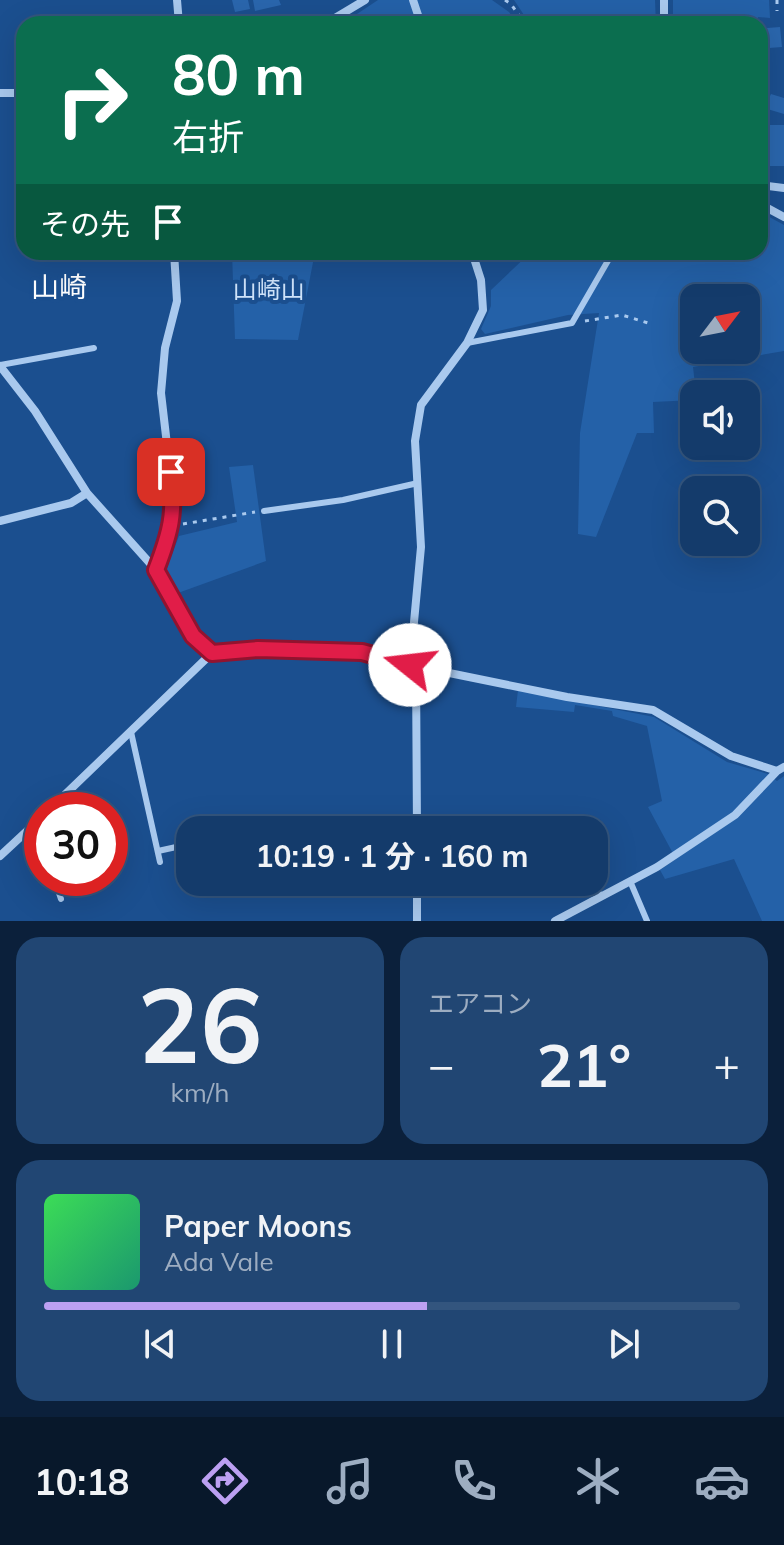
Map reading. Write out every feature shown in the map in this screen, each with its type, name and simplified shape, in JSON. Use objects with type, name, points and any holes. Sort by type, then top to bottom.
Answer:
[{"type":"street","points":[[338,16],[365,0]]},
{"type":"street","points":[[156,570],[172,526],[173,494],[161,393],[165,348],[177,301],[174,260]]},
{"type":"street","points":[[417,816],[413,666],[421,547],[415,441],[421,405],[467,343],[483,310],[481,280],[475,260]]},
{"type":"street","points":[[0,365],[35,411],[87,493],[156,570],[193,636],[212,653]]},
{"type":"street","points":[[0,521],[71,503],[87,493]]},
{"type":"street","points":[[68,792],[212,653],[258,649],[362,652],[413,666],[567,697],[653,710],[731,756],[781,769]]},
{"type":"street","points":[[555,921],[630,881],[735,815],[781,769]]},
{"type":"street","points":[[0,856],[24,834]]},
{"type":"street","points":[[417,896],[417,921]]},
{"type":"lane","points":[[467,343],[572,323],[608,260]]},
{"type":"lane","points":[[0,365],[94,348]]},
{"type":"lane","points":[[264,511],[343,500],[418,483]]},
{"type":"lane","points":[[131,732],[160,862]]},
{"type":"lane","points":[[158,851],[176,847]]},
{"type":"lane","points":[[630,881],[647,921]]},
{"type":"path","points":[[505,0],[519,16]]},
{"type":"path","points":[[777,0],[777,11]]},
{"type":"path","points":[[572,323],[622,315],[648,323]]},
{"type":"path","points":[[172,526],[264,511]]},
{"type":"green space","points":[[378,0],[492,0],[512,16],[354,16]]},
{"type":"green space","points":[[514,0],[655,0],[656,16],[525,16]]},
{"type":"green space","points":[[673,0],[769,0],[770,18],[673,16]]},
{"type":"green space","points":[[768,216],[784,225],[784,351],[760,355],[760,284],[680,284],[680,364],[710,364],[693,367],[694,380],[680,380],[680,401],[653,402],[654,433],[637,433],[596,537],[578,534],[580,433],[599,313],[568,315],[485,334],[481,329],[491,306],[491,290],[523,260],[768,260]]},
{"type":"green space","name":"山崎山","points":[[232,260],[313,260],[298,340],[235,339]]},
{"type":"green space","points":[[253,465],[266,561],[178,593],[166,570],[179,536],[237,522],[229,467]]},
{"type":"green space","points":[[518,690],[654,717],[727,762],[768,774],[777,781],[784,776],[784,921],[762,921],[734,859],[665,879],[660,870],[676,859],[648,807],[662,801],[647,726],[613,716],[612,711],[575,705],[574,712],[516,707]]},
{"type":"building","points":[[232,0],[248,0],[250,9],[235,12]]},
{"type":"building","points":[[253,0],[279,0],[281,5],[255,11]]},
{"type":"building","points":[[252,14],[279,14],[279,16]]},
{"type":"building","points":[[780,27],[782,47],[769,48],[768,28]]},
{"type":"building","points":[[771,94],[784,98],[784,114],[768,109]]},
{"type":"building","points":[[768,125],[784,125],[784,166],[768,166]]},
{"type":"district","name":"山崎","points":[[59,286]]},
{"type":"route","points":[[171,472],[174,505],[170,534],[156,570],[193,636],[212,653],[258,649],[362,652],[410,665]]}]
